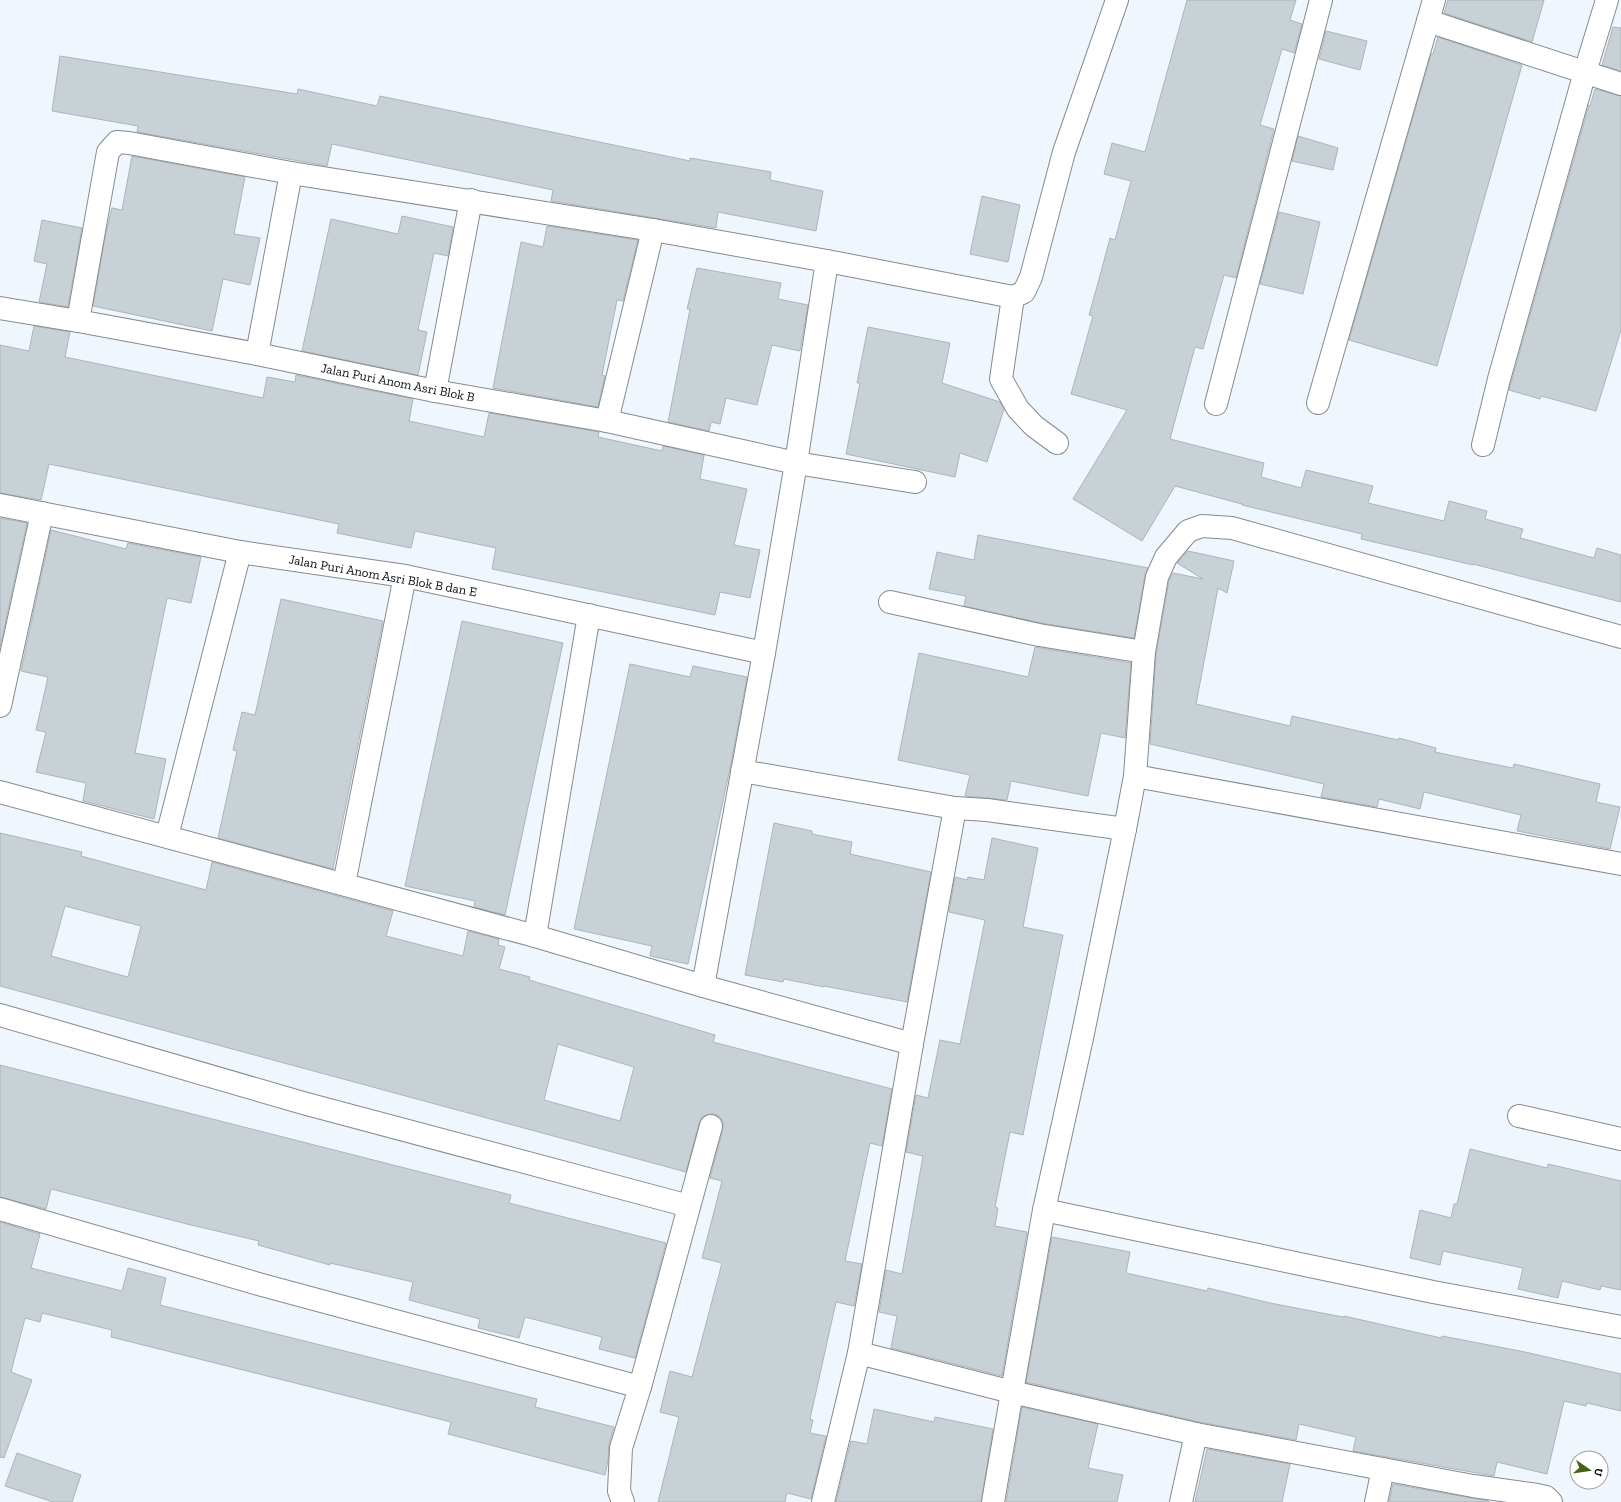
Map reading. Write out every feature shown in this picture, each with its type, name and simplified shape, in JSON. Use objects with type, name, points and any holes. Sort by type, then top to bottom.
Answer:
[{"type":"street","points":[[78,321],[108,152],[117,142],[291,173],[471,200],[653,230],[1012,296],[1024,292],[1031,277],[1064,152],[1116,0]]},
{"type":"street","points":[[1216,404],[1321,0]]},
{"type":"street","points":[[1318,403],[1434,0]]},
{"type":"street","points":[[1483,446],[1496,393],[1585,72],[1607,0]]},
{"type":"street","points":[[1428,21],[1621,84]]},
{"type":"street","points":[[257,354],[291,173]]},
{"type":"street","points":[[435,391],[471,200]]},
{"type":"street","points":[[607,421],[653,230]]},
{"type":"street","points":[[703,986],[764,653],[796,462],[827,261]]},
{"type":"street","points":[[1012,296],[1001,379],[1018,409],[1034,426],[1057,443]]},
{"type":"street","name":"Jalan Puri Anom Asri Blok B","points":[[0,308],[257,354],[435,391],[607,421],[796,462],[914,482]]},
{"type":"street","name":"Jalan Puri Anom Asri Blok B dan E","points":[[0,505],[240,552],[405,576],[764,653]]},
{"type":"street","points":[[0,706],[42,513]]},
{"type":"street","points":[[993,1502],[1044,1210],[1082,1038],[1135,776],[1144,652],[1157,577],[1166,557],[1188,531],[1202,526],[1232,528],[1621,637]]},
{"type":"street","points":[[168,836],[240,552]]},
{"type":"street","points":[[344,884],[405,576]]},
{"type":"street","points":[[890,602],[1039,635],[1144,652]]},
{"type":"street","points":[[535,936],[589,615]]},
{"type":"street","points":[[742,772],[956,808],[987,810],[1125,829]]},
{"type":"street","points":[[1135,776],[1621,864]]},
{"type":"street","points":[[0,792],[535,936],[703,986],[912,1044]]},
{"type":"street","points":[[823,1502],[859,1353],[912,1044],[956,808]]},
{"type":"street","points":[[0,1015],[303,1103],[689,1206]]},
{"type":"street","points":[[1519,1116],[1621,1139]]},
{"type":"street","points":[[623,1502],[619,1491],[621,1448],[640,1386],[712,1126]]},
{"type":"street","points":[[0,1209],[262,1285],[640,1386]]},
{"type":"street","points":[[1044,1210],[1433,1292],[1621,1327]]},
{"type":"street","points":[[859,1353],[1012,1392],[1196,1434],[1473,1486],[1537,1495],[1546,1497],[1551,1502]]},
{"type":"street","points":[[1180,1502],[1196,1434]]},
{"type":"street","points":[[1376,1502],[1383,1469]]},
{"type":"building","points":[[1187,0],[1296,0],[1290,20],[1302,24],[1294,53],[1282,49],[1260,125],[1274,129],[1236,278],[1224,275],[1203,349],[1195,347],[1170,439],[1264,463],[1261,477],[1301,488],[1306,470],[1373,486],[1368,503],[1444,521],[1449,501],[1487,511],[1485,519],[1523,529],[1520,538],[1594,558],[1597,548],[1621,555],[1621,602],[1473,564],[1361,539],[1362,534],[1242,505],[1175,486],[1142,541],[1073,499],[1127,410],[1071,394],[1093,316],[1089,315],[1110,238],[1115,240],[1131,181],[1104,174],[1112,143],[1145,152]]},
{"type":"building","points":[[1448,0],[1544,0],[1532,42],[1444,13]]},
{"type":"building","points":[[1613,27],[1621,28],[1621,71],[1602,65]]},
{"type":"building","points":[[1326,31],[1367,41],[1360,70],[1319,59]]},
{"type":"building","points":[[1438,37],[1522,65],[1437,366],[1349,340],[1431,54],[1433,54]]},
{"type":"building","points":[[60,56],[297,94],[298,89],[377,106],[380,96],[690,161],[690,158],[771,172],[770,180],[823,191],[816,231],[718,212],[716,228],[551,201],[553,190],[332,144],[327,166],[137,132],[138,126],[52,111]]},
{"type":"building","points":[[1595,89],[1621,96],[1621,330],[1596,411],[1541,396],[1540,399],[1509,390],[1589,105],[1590,106]]},
{"type":"building","points":[[1298,136],[1338,148],[1333,170],[1292,161]]},
{"type":"building","points":[[132,156],[245,177],[234,234],[260,238],[250,285],[223,279],[212,331],[93,306],[106,232],[112,208],[122,210]]},
{"type":"building","points":[[982,196],[1020,205],[1008,262],[970,254]]},
{"type":"building","points":[[1279,212],[1320,222],[1303,294],[1260,284]]},
{"type":"building","points":[[402,216],[453,227],[448,256],[434,253],[418,330],[427,332],[418,375],[302,351],[331,219],[398,234]]},
{"type":"building","points":[[42,220],[82,228],[68,307],[39,302],[47,264],[34,261]]},
{"type":"building","points":[[547,226],[638,240],[623,301],[617,300],[602,375],[605,376],[598,407],[493,388],[521,242],[543,247]]},
{"type":"building","points":[[697,268],[781,283],[778,299],[808,305],[800,351],[772,345],[757,405],[726,398],[720,424],[711,422],[709,431],[668,422],[690,309],[687,309]]},
{"type":"building","points":[[34,326],[70,332],[65,357],[263,398],[267,377],[295,382],[296,375],[413,399],[409,421],[484,437],[489,413],[599,432],[598,437],[662,451],[663,446],[704,455],[700,479],[747,489],[734,545],[760,550],[750,598],[720,592],[715,615],[492,569],[496,548],[415,531],[411,548],[337,533],[339,524],[49,464],[41,500],[0,493],[0,345],[29,351]]},
{"type":"building","points":[[868,327],[950,343],[942,383],[1000,402],[1004,409],[987,462],[960,453],[955,477],[846,454],[860,383],[857,383]]},
{"type":"building","points":[[0,518],[27,523],[0,647]]},
{"type":"building","points":[[51,530],[126,549],[128,543],[201,557],[191,603],[167,598],[135,753],[166,759],[154,819],[83,801],[86,783],[36,772],[46,732],[36,730],[48,677],[21,671]]},
{"type":"building","points":[[978,535],[1148,568],[1145,575],[1134,638],[1041,623],[964,606],[966,596],[929,589],[937,552],[974,560]]},
{"type":"building","points":[[1188,551],[1234,561],[1227,593],[1218,588],[1196,704],[1290,726],[1292,716],[1398,740],[1399,738],[1436,748],[1435,752],[1513,768],[1514,764],[1600,784],[1596,802],[1620,807],[1610,849],[1517,831],[1521,815],[1424,792],[1420,809],[1379,799],[1377,807],[1321,797],[1324,784],[1150,744],[1156,654],[1169,581],[1173,573],[1203,579],[1177,563]]},
{"type":"building","points":[[281,599],[383,621],[333,869],[218,838],[237,751],[233,750],[242,712],[255,715]]},
{"type":"building","points":[[462,621],[563,643],[505,915],[474,907],[475,901],[405,886]]},
{"type":"building","points":[[1035,647],[1131,663],[1125,738],[1101,733],[1088,796],[1011,781],[1007,800],[965,796],[970,775],[898,760],[919,653],[1028,677]]},
{"type":"building","points":[[630,664],[690,677],[693,666],[747,677],[732,759],[688,964],[650,956],[652,946],[574,929]]},
{"type":"building","points":[[774,823],[812,831],[812,834],[852,842],[850,854],[931,872],[907,1002],[784,979],[783,982],[745,975]]},
{"type":"building","points":[[0,833],[82,852],[81,856],[206,890],[212,862],[393,911],[386,936],[463,956],[468,931],[499,939],[498,945],[505,947],[499,969],[530,977],[529,980],[715,1035],[713,1042],[892,1089],[882,1146],[870,1143],[845,1261],[862,1264],[854,1306],[836,1302],[810,1419],[813,1420],[810,1433],[826,1436],[811,1499],[787,1493],[785,1502],[658,1502],[679,1417],[660,1412],[670,1371],[692,1377],[722,1263],[702,1258],[722,1181],[710,1178],[723,1129],[723,1122],[720,1117],[715,1114],[708,1114],[702,1117],[699,1123],[686,1172],[0,986]],"holes":[[[65,906],[141,926],[128,977],[51,956]],[[558,1044],[634,1067],[620,1121],[544,1100]]]},
{"type":"building","points":[[992,838],[1038,848],[1023,927],[1063,935],[1023,1135],[1010,1132],[995,1207],[998,1208],[995,1226],[1027,1232],[1002,1376],[891,1348],[897,1316],[879,1312],[886,1270],[902,1274],[923,1156],[906,1152],[916,1095],[928,1098],[940,1040],[960,1044],[985,920],[949,912],[955,877],[967,880],[968,877],[984,880]]},
{"type":"building","points":[[0,1065],[511,1195],[509,1203],[666,1243],[635,1358],[599,1349],[602,1337],[525,1317],[519,1338],[478,1328],[480,1319],[409,1300],[413,1282],[330,1263],[330,1265],[258,1245],[259,1241],[51,1189],[46,1209],[0,1197]]},
{"type":"building","points":[[1470,1149],[1547,1168],[1548,1164],[1621,1181],[1621,1290],[1601,1286],[1600,1290],[1562,1281],[1558,1298],[1518,1289],[1523,1268],[1443,1251],[1440,1265],[1410,1258],[1420,1210],[1451,1218],[1454,1204],[1457,1204]]},
{"type":"building","points":[[0,1222],[40,1234],[31,1268],[122,1291],[128,1268],[166,1278],[160,1305],[537,1399],[535,1407],[614,1427],[609,1444],[605,1475],[448,1434],[451,1422],[111,1337],[112,1330],[42,1313],[40,1322],[25,1318],[11,1372],[32,1380],[4,1458],[0,1457]]},
{"type":"building","points":[[1052,1237],[1130,1252],[1126,1273],[1207,1291],[1208,1288],[1270,1303],[1344,1316],[1441,1338],[1442,1336],[1525,1352],[1621,1374],[1621,1411],[1587,1403],[1586,1406],[1564,1401],[1547,1474],[1497,1462],[1494,1476],[1353,1451],[1356,1437],[1299,1424],[1296,1440],[1199,1422],[1026,1382]]},
{"type":"building","points":[[1022,1407],[1098,1424],[1088,1468],[1123,1475],[1117,1502],[1006,1502]]},
{"type":"building","points":[[874,1409],[934,1422],[935,1417],[993,1429],[981,1502],[836,1502],[851,1441],[867,1444]]},
{"type":"building","points":[[1207,1449],[1290,1464],[1282,1502],[1195,1502]]},
{"type":"building","points":[[17,1453],[81,1475],[72,1502],[53,1502],[5,1486]]},
{"type":"building","points":[[1393,1484],[1489,1501],[1489,1502],[1389,1502]]}]
